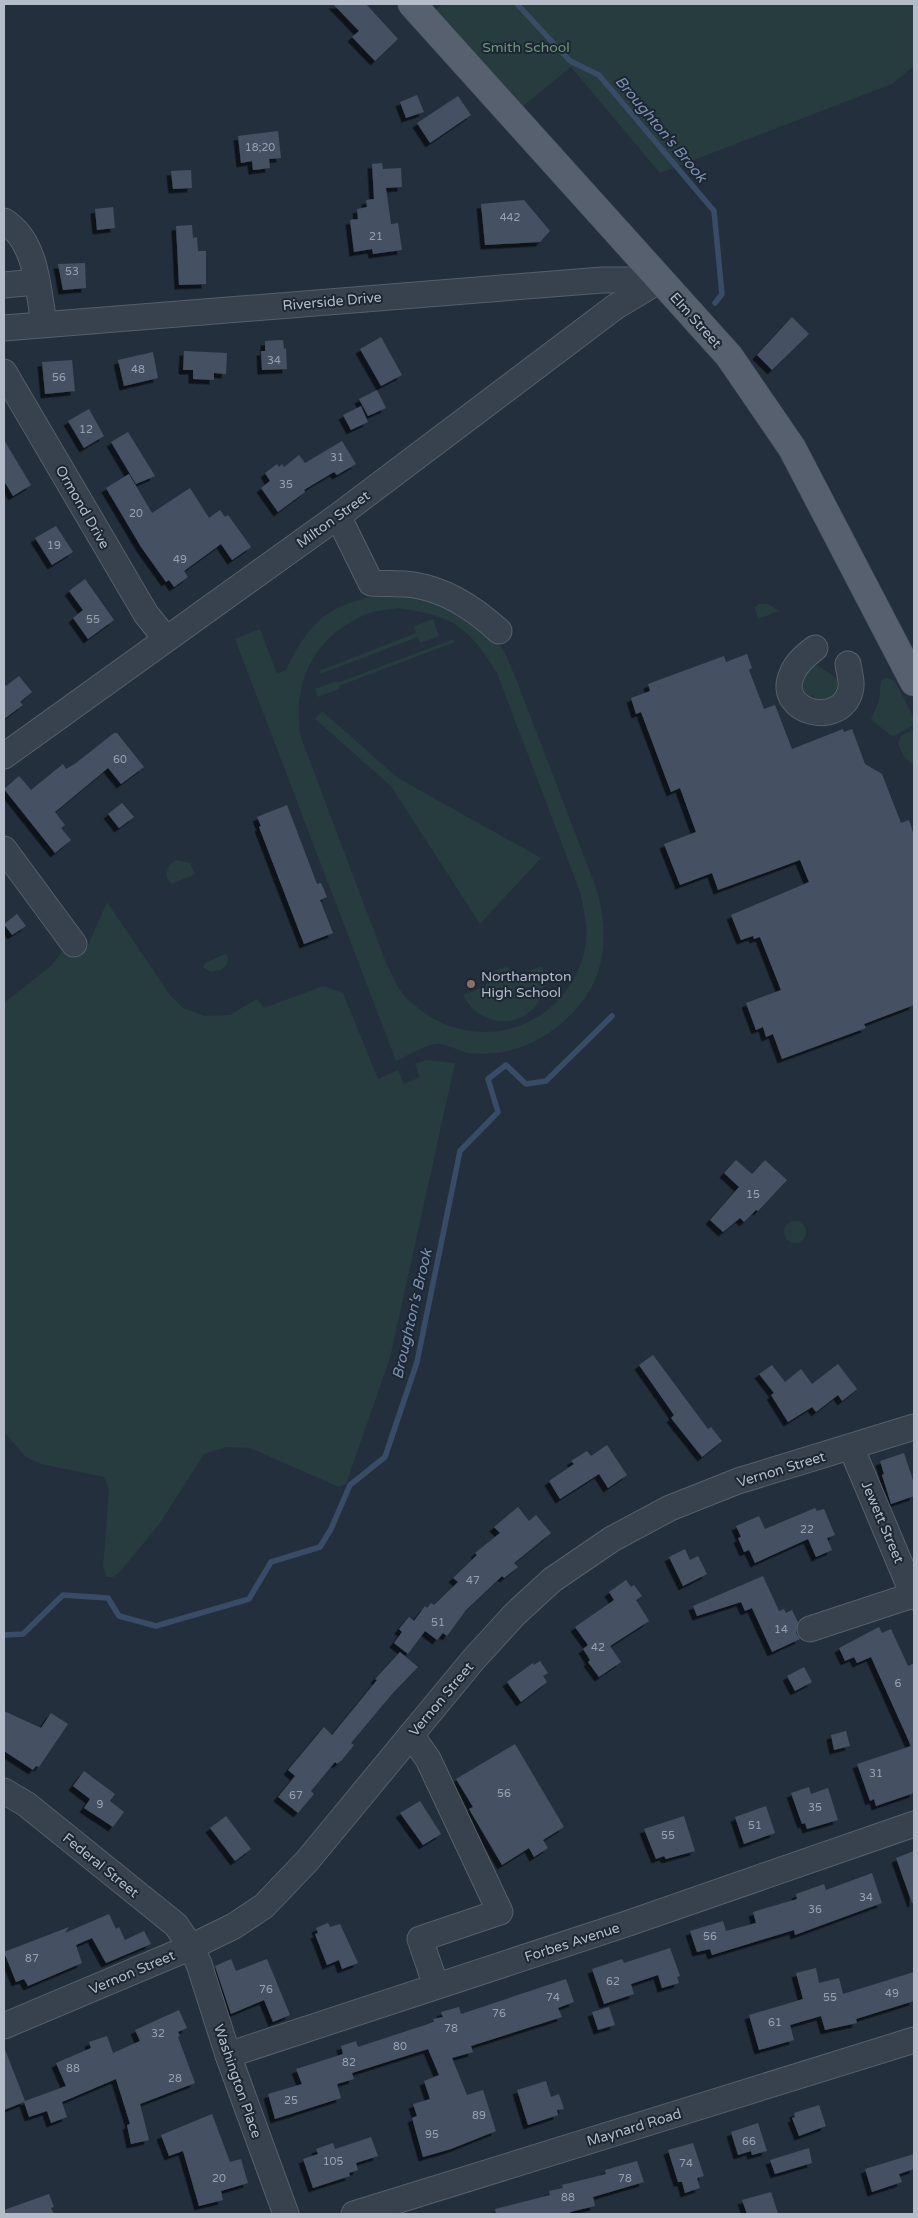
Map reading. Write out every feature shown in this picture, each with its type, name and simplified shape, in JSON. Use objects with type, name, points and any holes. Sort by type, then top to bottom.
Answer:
[{"type":"main road","name":"Elm Street","points":[[420,6],[729,356],[792,448],[914,682]]},
{"type":"street","points":[[4,221],[10,224],[30,251],[44,324]]},
{"type":"street","name":"Riverside Drive","points":[[4,328],[602,280],[660,280]]},
{"type":"street","name":"Milton Street","points":[[4,756],[338,516],[615,306],[660,280]]},
{"type":"street","points":[[4,285],[36,282]]},
{"type":"street","name":"Ormond Drive","points":[[4,372],[146,614],[166,639]]},
{"type":"street","points":[[338,516],[371,583],[415,585],[458,599],[500,631]]},
{"type":"street","points":[[815,648],[795,668],[789,682],[793,698],[806,710],[822,714],[842,705],[851,689],[848,664]]},
{"type":"street","points":[[4,849],[74,944]]},
{"type":"street","name":"Vernon Street","points":[[4,2026],[191,1947],[234,1926],[264,1906],[307,1861],[411,1735],[515,1614],[552,1580],[612,1539],[670,1508],[738,1481],[851,1448],[914,1427]]},
{"type":"street","name":"Jewett Street","points":[[851,1448],[914,1596]]},
{"type":"street","points":[[810,1629],[914,1596]]},
{"type":"street","points":[[411,1735],[428,1759],[500,1912],[420,1939],[436,1986]]},
{"type":"street","name":"Federal Street","points":[[4,1791],[26,1804],[176,1925],[191,1947]]},
{"type":"street","name":"Forbes Avenue","points":[[228,2055],[629,1924],[914,1824]]},
{"type":"street","name":"Washington Place","points":[[191,1947],[199,1964],[228,2055],[286,2214]]},
{"type":"street","name":"Maynard Road","points":[[354,2214],[914,2040]]},
{"type":"green space","name":"Smith School","points":[[442,4],[914,4],[914,66],[892,84],[660,173],[571,67],[522,107],[435,11]]},
{"type":"green space","points":[[385,593],[416,593],[489,629],[505,653],[517,681],[597,890],[604,936],[603,946],[600,965],[586,997],[560,1024],[545,1035],[511,1050],[481,1054],[464,1052],[443,1044],[435,1044],[396,1061],[235,639],[260,629],[277,674],[286,670],[305,637],[324,616],[350,603]],"holes":[[[398,608],[445,619],[467,633],[487,657],[497,673],[580,892],[584,913],[586,927],[585,949],[575,976],[560,998],[541,1015],[518,1026],[494,1032],[468,1031],[442,1023],[418,1008],[407,999],[399,988],[387,965],[300,735],[300,696],[304,678],[311,662],[333,634],[367,614]]]},
{"type":"green space","points":[[758,604],[768,604],[779,611],[758,619],[755,608]]},
{"type":"green space","points":[[433,619],[439,636],[420,643],[418,637],[320,674],[319,671],[416,633],[414,626]]},
{"type":"green space","points":[[454,639],[455,642],[339,686],[339,689],[318,697],[315,689],[336,681],[337,683]]},
{"type":"green space","points":[[817,665],[839,680],[840,684],[834,699],[813,703],[815,697],[812,695],[808,700],[804,697],[800,681],[812,666]]},
{"type":"green space","points":[[885,678],[895,682],[914,718],[913,725],[895,736],[890,735],[871,719],[879,701],[881,682]]},
{"type":"green space","points":[[322,711],[398,778],[541,858],[480,924],[391,786],[315,719]]},
{"type":"green space","points":[[914,729],[914,766],[904,757],[898,744],[901,736]]},
{"type":"green space","points":[[176,860],[190,863],[195,874],[172,884],[167,878],[167,872],[170,865]]},
{"type":"green space","points":[[107,902],[170,995],[183,1008],[205,1016],[230,1015],[257,999],[264,1008],[323,986],[343,993],[378,1079],[398,1070],[404,1084],[420,1077],[415,1064],[426,1060],[455,1063],[390,1358],[346,1484],[339,1487],[250,1448],[227,1447],[204,1454],[160,1523],[119,1573],[113,1577],[107,1577],[103,1567],[109,1490],[104,1477],[41,1464],[26,1457],[4,1432],[4,1003],[52,965],[66,946],[86,950]]},
{"type":"green space","points":[[225,954],[228,957],[227,964],[221,970],[211,972],[203,967],[205,963]]},
{"type":"green space","points":[[542,966],[544,984],[540,1000],[530,1011],[518,1019],[503,1021],[488,1019],[474,1010],[463,995],[486,986],[492,972],[506,967],[520,975]]},
{"type":"green space","points":[[795,1221],[803,1224],[806,1232],[803,1240],[795,1243],[787,1240],[784,1232],[787,1224]]},
{"type":"building","points":[[333,4],[366,4],[398,39],[375,61],[352,37],[359,31]]},
{"type":"building","points":[[417,95],[424,112],[406,118],[400,102]]},
{"type":"building","points":[[458,96],[471,115],[430,143],[417,123]]},
{"type":"building","points":[[278,131],[281,158],[269,159],[270,168],[253,170],[252,161],[241,163],[238,136]]},
{"type":"building","points":[[382,163],[383,169],[401,168],[402,187],[386,188],[391,224],[398,223],[402,250],[373,254],[372,249],[354,252],[350,220],[358,219],[357,209],[367,207],[366,200],[374,199],[372,164]]},
{"type":"building","points":[[191,170],[192,188],[173,189],[171,171]]},
{"type":"building","points":[[524,200],[550,231],[540,242],[485,245],[481,204]]},
{"type":"building","points":[[113,207],[115,228],[97,230],[95,209]]},
{"type":"building","points":[[192,225],[193,238],[197,237],[198,251],[206,251],[206,284],[179,285],[176,226]]},
{"type":"building","points":[[85,263],[86,288],[63,290],[58,264]]},
{"type":"building","points":[[792,317],[809,334],[772,370],[757,355]]},
{"type":"building","points":[[381,337],[402,375],[381,386],[360,349]]},
{"type":"building","points":[[283,340],[284,349],[286,348],[287,369],[262,370],[261,351],[265,351],[265,341]]},
{"type":"building","points":[[184,351],[227,353],[226,374],[214,373],[214,380],[193,379],[193,370],[183,370]]},
{"type":"building","points":[[153,352],[158,378],[124,386],[118,360]]},
{"type":"building","points":[[72,360],[75,391],[45,394],[42,362]]},
{"type":"building","points":[[377,390],[386,408],[368,416],[359,399]]},
{"type":"building","points":[[361,406],[368,422],[351,430],[343,415]]},
{"type":"building","points":[[89,409],[104,436],[84,448],[68,421]]},
{"type":"building","points":[[128,432],[155,476],[136,484],[111,442]]},
{"type":"building","points":[[4,440],[31,485],[13,496],[4,481]]},
{"type":"building","points":[[342,441],[356,464],[337,475],[334,472],[304,490],[305,492],[278,512],[261,488],[270,481],[265,473],[277,464],[279,467],[282,464],[284,467],[299,455],[305,463]]},
{"type":"building","points":[[129,474],[152,513],[190,488],[209,518],[220,510],[225,517],[228,515],[251,547],[232,560],[221,544],[184,571],[188,577],[174,587],[169,580],[166,582],[141,547],[106,488]]},
{"type":"building","points":[[56,526],[73,552],[52,565],[35,538]]},
{"type":"building","points":[[85,579],[114,620],[88,639],[73,618],[83,610],[69,591]]},
{"type":"building","points":[[747,654],[752,668],[749,670],[764,709],[775,705],[792,749],[843,729],[844,732],[852,729],[865,764],[882,774],[901,823],[909,820],[914,835],[914,1005],[864,1024],[866,1028],[782,1059],[773,1034],[766,1037],[763,1027],[756,1030],[746,1003],[781,990],[760,937],[754,939],[753,936],[741,940],[731,915],[809,882],[800,860],[718,890],[712,873],[680,885],[664,844],[696,832],[680,788],[671,792],[641,712],[636,714],[631,698],[650,691],[648,684],[724,656],[726,662]]},
{"type":"building","points":[[19,676],[32,692],[20,702],[23,705],[4,719],[4,683],[6,686]]},
{"type":"building","points":[[114,733],[117,733],[144,767],[121,784],[108,768],[55,812],[65,825],[61,828],[71,840],[55,853],[4,789],[19,776],[31,790],[63,764],[66,769],[76,763]]},
{"type":"building","points":[[122,803],[134,817],[119,828],[108,814]]},
{"type":"building","points":[[287,805],[317,884],[321,883],[327,897],[320,900],[333,933],[304,944],[259,827],[261,826],[257,817]]},
{"type":"building","points":[[17,914],[26,926],[12,935],[4,924]]},
{"type":"building","points":[[736,1160],[752,1174],[765,1160],[787,1180],[758,1211],[756,1210],[744,1222],[740,1218],[723,1232],[710,1220],[739,1187],[724,1173]]},
{"type":"building","points":[[653,1355],[708,1429],[711,1427],[722,1441],[702,1457],[671,1418],[674,1415],[639,1365]]},
{"type":"building","points":[[838,1364],[857,1389],[842,1401],[838,1395],[816,1412],[812,1407],[788,1422],[771,1395],[774,1393],[759,1374],[772,1365],[785,1382],[801,1369],[812,1384]]},
{"type":"building","points":[[607,1445],[627,1475],[608,1488],[599,1474],[560,1499],[549,1481],[574,1464],[571,1461],[587,1451],[591,1456]]},
{"type":"building","points":[[904,1453],[914,1483],[914,1496],[891,1504],[882,1475],[884,1474],[880,1461]]},
{"type":"building","points":[[518,1507],[529,1521],[536,1515],[551,1533],[514,1563],[518,1567],[504,1578],[502,1576],[466,1610],[447,1636],[443,1633],[437,1640],[425,1631],[408,1654],[394,1643],[402,1632],[399,1629],[409,1617],[414,1621],[425,1606],[427,1608],[431,1603],[434,1605],[458,1582],[453,1578],[477,1555],[475,1553],[500,1533],[494,1527]]},
{"type":"building","points":[[815,1508],[817,1511],[824,1509],[835,1535],[827,1538],[832,1550],[816,1557],[808,1539],[755,1563],[749,1550],[744,1552],[738,1538],[741,1537],[736,1526],[759,1516],[765,1529]]},
{"type":"building","points":[[685,1549],[690,1560],[698,1556],[707,1574],[683,1586],[669,1557]]},
{"type":"building","points":[[763,1576],[779,1611],[784,1609],[786,1613],[792,1610],[798,1622],[796,1633],[800,1639],[772,1652],[752,1608],[745,1611],[741,1602],[697,1616],[693,1606]]},
{"type":"building","points":[[626,1580],[631,1587],[634,1585],[642,1596],[636,1600],[649,1621],[610,1646],[621,1662],[599,1677],[588,1662],[590,1660],[583,1649],[588,1645],[575,1627],[614,1600],[609,1592]]},
{"type":"building","points":[[879,1627],[882,1633],[891,1629],[908,1666],[914,1663],[914,1793],[876,1806],[874,1799],[870,1801],[857,1764],[911,1746],[871,1657],[857,1663],[854,1657],[845,1661],[839,1648]]},
{"type":"building","points":[[400,1652],[418,1667],[392,1694],[351,1743],[354,1745],[342,1760],[337,1764],[335,1762],[311,1791],[314,1794],[298,1813],[278,1797],[295,1776],[288,1770],[324,1727],[332,1735],[377,1680],[375,1679]]},
{"type":"building","points":[[540,1661],[548,1673],[543,1676],[547,1682],[521,1702],[507,1682],[533,1663],[534,1665]]},
{"type":"building","points":[[804,1667],[812,1682],[795,1691],[787,1676]]},
{"type":"building","points":[[4,1711],[41,1728],[51,1713],[68,1724],[39,1767],[36,1766],[33,1770],[4,1751]]},
{"type":"building","points":[[846,1731],[850,1746],[834,1750],[831,1735]]},
{"type":"building","points":[[515,1744],[564,1827],[543,1840],[548,1848],[534,1857],[529,1848],[502,1865],[469,1809],[473,1807],[456,1779]]},
{"type":"building","points":[[84,1771],[115,1794],[110,1801],[124,1812],[113,1827],[84,1808],[90,1799],[73,1786]]},
{"type":"building","points":[[809,1787],[811,1794],[828,1788],[838,1820],[807,1829],[805,1823],[802,1824],[791,1793]]},
{"type":"building","points":[[420,1801],[441,1834],[423,1845],[400,1813]]},
{"type":"building","points":[[766,1806],[775,1833],[744,1844],[735,1817]]},
{"type":"building","points":[[226,1816],[251,1849],[235,1861],[210,1828]]},
{"type":"building","points":[[684,1816],[695,1851],[666,1859],[664,1856],[656,1859],[644,1829]]},
{"type":"building","points":[[914,1851],[914,1902],[912,1903],[896,1858]]},
{"type":"building","points":[[872,1873],[882,1903],[795,1935],[794,1930],[712,1955],[710,1949],[697,1952],[690,1931],[723,1921],[726,1931],[756,1923],[753,1912],[797,1899],[796,1894],[824,1884],[826,1890]]},
{"type":"building","points":[[109,1914],[116,1929],[119,1927],[125,1940],[144,1931],[151,1944],[106,1963],[92,1938],[76,1945],[82,1963],[28,1986],[24,1979],[16,1982],[4,1952],[69,1927],[65,1933]]},
{"type":"building","points":[[328,1923],[330,1927],[340,1924],[358,1963],[342,1969],[339,1960],[327,1965],[315,1934],[318,1933],[316,1928]]},
{"type":"building","points":[[670,1948],[680,1976],[677,1977],[679,1983],[662,1988],[658,1975],[631,1984],[634,1994],[604,2004],[592,1969],[622,1959],[624,1963]]},
{"type":"building","points":[[231,1959],[236,1971],[267,1959],[290,2015],[273,2022],[264,2000],[231,2014],[215,1966]]},
{"type":"building","points":[[816,1968],[819,1983],[839,1978],[843,1994],[914,1972],[914,2001],[856,2019],[857,2023],[825,2030],[821,2016],[790,2025],[794,2040],[759,2050],[749,2015],[803,1999],[796,1973]]},
{"type":"building","points":[[566,1979],[574,2002],[558,2008],[562,2017],[471,2046],[473,2052],[452,2058],[467,2095],[483,2090],[496,2131],[451,2149],[423,2157],[412,2118],[417,2116],[413,2104],[430,2099],[424,2081],[439,2075],[428,2049],[352,2073],[354,2079],[337,2084],[341,2098],[275,2119],[268,2094],[302,2084],[296,2069],[343,2054],[341,2046],[356,2041],[358,2047],[434,2022],[433,2019],[443,2017],[441,2012],[459,2007],[461,2014]]},
{"type":"building","points":[[609,2007],[615,2025],[598,2030],[592,2012]]},
{"type":"building","points":[[179,2010],[187,2028],[178,2032],[180,2036],[178,2037],[195,2083],[140,2104],[149,2140],[131,2144],[127,2125],[130,2124],[116,2079],[62,2102],[67,2117],[51,2123],[47,2111],[29,2117],[24,2102],[4,2110],[4,2047],[25,2101],[66,2086],[56,2063],[91,2048],[89,2042],[107,2036],[113,2053],[140,2041],[135,2030]]},
{"type":"building","points":[[546,2081],[551,2097],[559,2094],[564,2109],[557,2110],[558,2115],[528,2125],[517,2090]]},
{"type":"building","points":[[819,2105],[826,2126],[799,2136],[792,2118],[795,2117],[794,2113]]},
{"type":"building","points":[[212,2114],[230,2162],[241,2159],[248,2183],[221,2191],[223,2200],[199,2206],[183,2151],[169,2156],[161,2135]]},
{"type":"building","points":[[758,2123],[767,2151],[752,2155],[751,2151],[738,2155],[731,2132]]},
{"type":"building","points":[[371,2137],[378,2156],[356,2163],[358,2170],[349,2173],[350,2176],[313,2188],[303,2159],[318,2154],[316,2149],[333,2143],[335,2149]]},
{"type":"building","points":[[693,2143],[704,2176],[697,2178],[700,2188],[685,2193],[682,2182],[678,2182],[668,2150]]},
{"type":"building","points":[[809,2148],[812,2163],[775,2174],[770,2160]]},
{"type":"building","points":[[914,2154],[914,2169],[899,2174],[902,2182],[872,2192],[865,2169]]},
{"type":"building","points":[[637,2161],[644,2182],[593,2197],[595,2206],[570,2212],[571,2214],[496,2214],[495,2209],[550,2195],[549,2191],[563,2188],[562,2185],[606,2174],[605,2170]]},
{"type":"building","points":[[771,2192],[778,2214],[747,2214],[742,2200]]},
{"type":"building","points":[[49,2194],[54,2207],[51,2208],[54,2214],[4,2214],[4,2210]]},
{"type":"waterway","name":"Broughton's Brook","points":[[517,4],[570,61],[599,75],[714,211],[722,294],[715,303]]},
{"type":"waterway","name":"Broughton's Brook","points":[[4,1635],[23,1634],[63,1595],[108,1598],[119,1616],[156,1626],[249,1599],[271,1562],[320,1547],[331,1529],[350,1485],[385,1457],[417,1362],[460,1151],[498,1112],[488,1079],[506,1065],[526,1084],[546,1081],[612,1016]]},
{"type":"place","name":"Northampton High School","points":[[471,984]]}]
